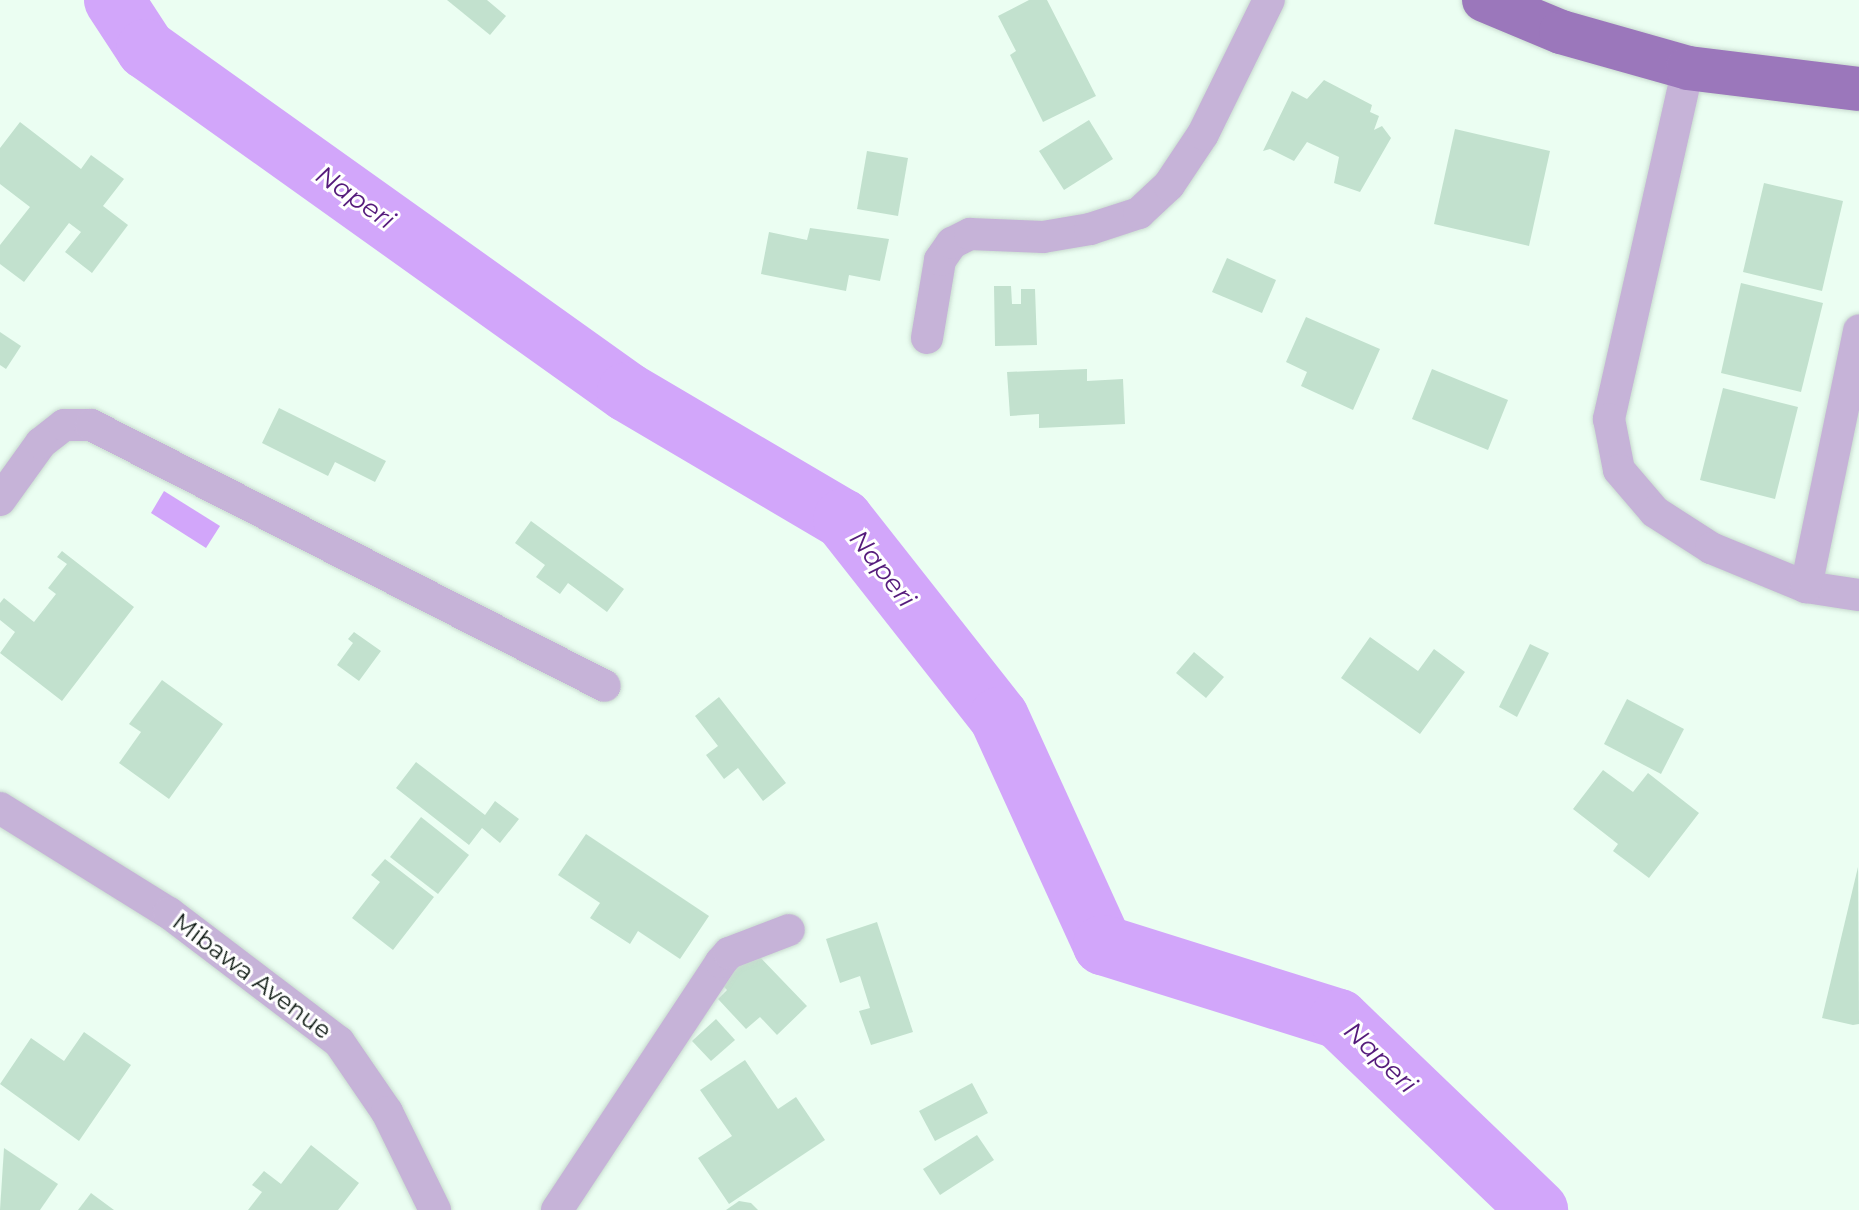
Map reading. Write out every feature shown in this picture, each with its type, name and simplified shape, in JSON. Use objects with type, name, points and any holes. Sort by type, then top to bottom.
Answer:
[{"type":"main road","points":[[1484,0],[1561,32],[1688,68],[1859,89]]},
{"type":"street","points":[[927,338],[940,260],[952,243],[970,234],[1043,237],[1090,229],[1139,213],[1169,185],[1203,134],[1269,0]]},
{"type":"street","points":[[1688,68],[1609,419],[1619,470],[1655,512],[1711,548],[1806,587],[1859,595]]},
{"type":"street","points":[[1806,587],[1859,330]]},
{"type":"street","points":[[0,500],[41,443],[64,425],[91,425],[605,686]]},
{"type":"street","name":"Mibawa Avenue","points":[[0,808],[169,913],[339,1042],[387,1112],[435,1210]]},
{"type":"street","points":[[557,1210],[721,962],[729,953],[789,930]]},
{"type":"shaded area","points":[[164,491],[220,526],[206,548],[151,513]]},
{"type":"building","points":[[447,0],[487,0],[506,16],[490,35]]},
{"type":"building","points":[[1029,0],[1047,0],[1096,96],[1043,122],[1010,55],[1016,51],[998,16]]},
{"type":"building","points":[[1324,80],[1372,105],[1370,112],[1379,116],[1374,130],[1382,126],[1391,138],[1360,192],[1334,183],[1339,157],[1307,142],[1294,161],[1270,149],[1263,151],[1292,91],[1307,99]]},
{"type":"building","points":[[1089,120],[1113,159],[1064,190],[1039,151]]},
{"type":"building","points":[[20,122],[81,169],[91,155],[124,179],[103,206],[128,225],[92,273],[65,252],[81,232],[69,223],[24,282],[0,264],[0,245],[30,207],[0,184],[0,148]]},
{"type":"building","points":[[1455,129],[1550,151],[1529,246],[1434,224]]},
{"type":"building","points":[[867,151],[908,158],[898,216],[857,209]]},
{"type":"building","points":[[1764,183],[1843,201],[1822,291],[1743,272]]},
{"type":"building","points":[[810,228],[889,239],[880,281],[849,275],[846,291],[761,274],[769,232],[807,240]]},
{"type":"building","points":[[1227,258],[1276,280],[1262,313],[1212,292]]},
{"type":"building","points":[[1741,283],[1823,303],[1801,392],[1721,373]]},
{"type":"building","points":[[994,286],[1011,286],[1012,304],[1021,304],[1021,289],[1035,289],[1037,345],[995,346]]},
{"type":"building","points":[[1306,317],[1380,349],[1353,410],[1301,386],[1307,372],[1286,362]]},
{"type":"building","points":[[0,332],[21,346],[6,369],[0,365]]},
{"type":"building","points":[[1087,369],[1087,381],[1123,379],[1125,424],[1039,428],[1039,414],[1010,416],[1007,372]]},
{"type":"building","points":[[1432,369],[1508,400],[1488,450],[1412,419]]},
{"type":"building","points":[[1723,388],[1798,407],[1775,499],[1700,480]]},
{"type":"building","points":[[279,408],[386,461],[375,482],[335,462],[328,476],[262,443]]},
{"type":"building","points":[[531,521],[624,589],[607,612],[568,583],[560,594],[536,577],[545,565],[515,543]]},
{"type":"building","points":[[62,551],[134,607],[62,701],[0,653],[15,632],[0,620],[0,603],[4,598],[34,622],[56,594],[48,588],[67,564],[57,557]]},
{"type":"building","points":[[354,632],[381,651],[359,681],[337,665],[353,643],[348,639]]},
{"type":"building","points":[[1370,637],[1418,671],[1434,649],[1465,672],[1420,734],[1341,678]]},
{"type":"building","points":[[1530,644],[1549,653],[1517,717],[1499,707]]},
{"type":"building","points":[[1194,652],[1224,677],[1206,698],[1176,673]]},
{"type":"building","points":[[162,680],[223,724],[169,799],[119,763],[141,732],[129,724]]},
{"type":"building","points":[[719,697],[786,783],[763,801],[738,768],[724,779],[706,755],[718,746],[695,716]]},
{"type":"building","points":[[1627,699],[1684,729],[1661,774],[1604,744]]},
{"type":"building","points":[[416,762],[485,815],[495,801],[519,819],[500,843],[482,828],[469,845],[396,788]]},
{"type":"building","points":[[1603,770],[1633,792],[1648,773],[1699,813],[1649,878],[1613,851],[1618,844],[1573,809]]},
{"type":"building","points":[[421,817],[469,855],[438,894],[390,857]]},
{"type":"building","points":[[586,834],[709,916],[680,959],[638,931],[630,944],[590,918],[600,903],[558,875]]},
{"type":"building","points":[[385,859],[434,897],[393,950],[352,918],[380,882],[371,875]]},
{"type":"building","points":[[1858,867],[1859,1024],[1853,1025],[1822,1018]]},
{"type":"building","points":[[877,922],[913,1032],[871,1045],[859,1011],[870,1008],[860,976],[840,983],[826,939]]},
{"type":"building","points":[[759,956],[807,1006],[777,1035],[760,1017],[746,1029],[718,999],[727,990],[714,976]]},
{"type":"building","points":[[716,1019],[735,1040],[711,1061],[692,1041]]},
{"type":"building","points":[[84,1032],[131,1065],[79,1141],[0,1084],[31,1038],[64,1061]]},
{"type":"building","points":[[745,1060],[778,1109],[796,1097],[825,1140],[729,1204],[698,1158],[732,1136],[700,1090]]},
{"type":"building","points":[[972,1083],[988,1113],[935,1141],[919,1111]]},
{"type":"building","points":[[977,1135],[994,1160],[940,1195],[923,1169]]},
{"type":"building","points":[[311,1145],[359,1183],[338,1210],[248,1210],[262,1192],[252,1185],[264,1171],[281,1184]]},
{"type":"building","points":[[4,1148],[58,1184],[40,1210],[0,1210]]},
{"type":"building","points":[[91,1193],[114,1210],[78,1210]]},
{"type":"building","points":[[739,1201],[751,1203],[758,1210],[726,1210]]},
{"type":"waterway","name":"Naperi","points":[[114,0],[146,49],[627,392],[843,519],[999,717],[1103,945],[1339,1019],[1538,1210]]}]
